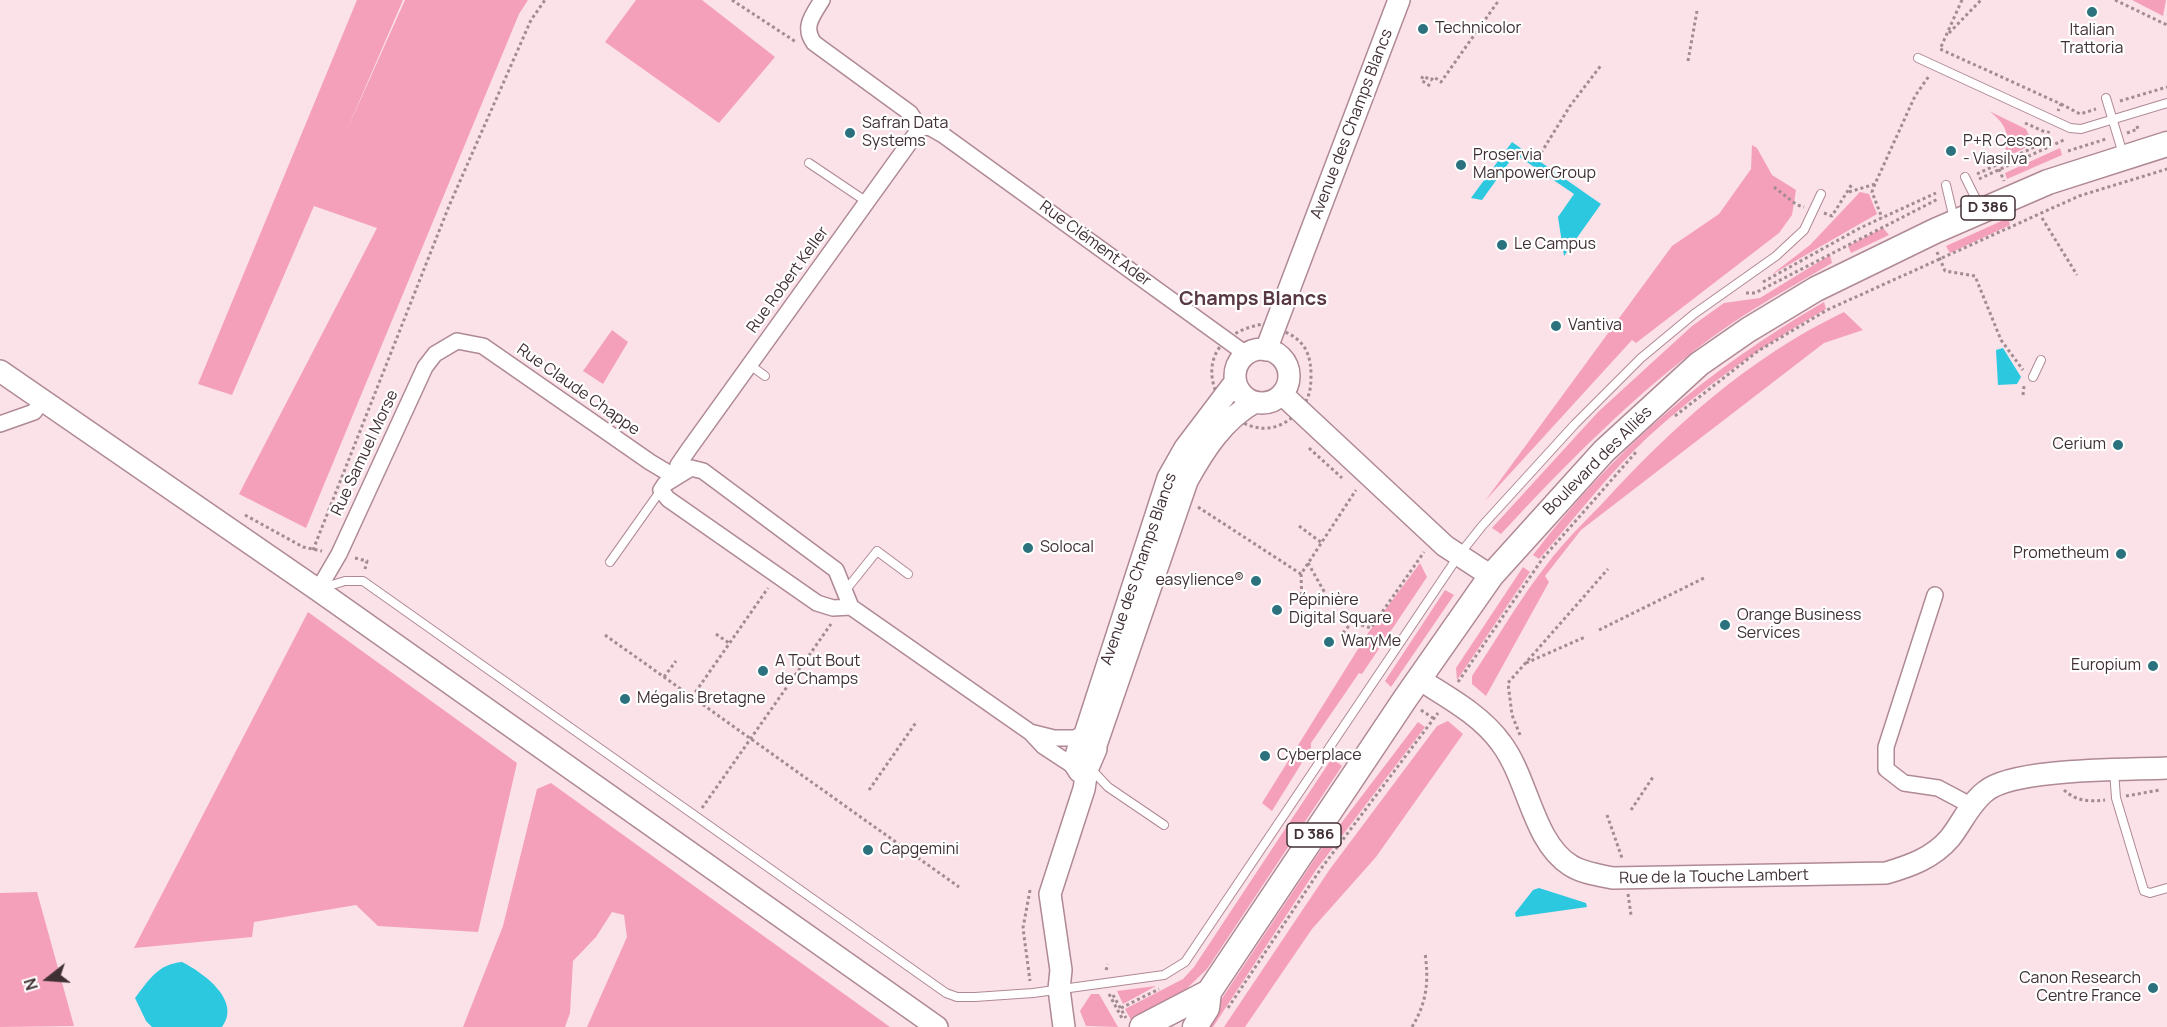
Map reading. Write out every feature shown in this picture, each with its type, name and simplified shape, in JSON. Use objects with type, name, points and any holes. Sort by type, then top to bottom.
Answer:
[{"type":"main road","name":"Boulevard des Alliés","points":[[1195,1027],[1207,1008],[1209,992],[1419,679],[1491,576],[1604,451],[1699,364],[1816,289],[1954,222],[2048,182],[2167,144]]},
{"type":"main road","name":"Boulevard des Alliés","points":[[1132,1024],[1209,992]]},
{"type":"street","points":[[822,0],[809,21],[808,31],[814,43],[910,113],[920,128]]},
{"type":"street","name":"Avenue des Champs Blancs","points":[[1256,352],[1274,328],[1400,0]]},
{"type":"street","name":"Rue Clément Ader","points":[[920,128],[929,126],[943,135],[1227,340],[1256,352]]},
{"type":"street","name":"Rue Robert Keller","points":[[675,477],[678,465],[920,128]]},
{"type":"street","name":"Rue Claude Chappe","points":[[457,341],[483,346],[675,477]]},
{"type":"street","name":"Rue Samuel Morse","points":[[318,590],[339,554],[425,367],[435,354],[457,341]]},
{"type":"street","points":[[1256,352],[1280,356],[1286,366],[1287,384],[1282,394],[1272,401],[1255,402],[1244,397],[1235,382],[1237,366],[1256,352]]},
{"type":"street","points":[[0,371],[318,590],[937,1027]]},
{"type":"street","name":"Avenue des Champs Blancs","points":[[1087,740],[1182,497],[1202,453],[1226,410],[1235,382]]},
{"type":"street","points":[[1282,394],[1435,537],[1491,576]]},
{"type":"street","points":[[0,424],[33,412],[42,401]]},
{"type":"street","name":"Avenue des Champs Blancs","points":[[1087,740],[1168,478],[1185,448],[1226,410],[1255,402]]},
{"type":"street","points":[[847,607],[836,570],[703,471],[691,468],[675,477],[661,490],[668,499],[777,576],[818,603],[847,607],[1030,732],[1043,746],[1083,768]]},
{"type":"street","points":[[1935,595],[1886,747],[1886,769],[1904,783],[1938,788],[1972,806]]},
{"type":"street","name":"Rue de la Touche Lambert","points":[[1419,679],[1481,722],[1502,743],[1522,780],[1549,846],[1571,866],[1589,874],[1625,878],[1886,873],[1922,862],[1948,840],[1972,806],[1987,790],[2012,779],[2167,768]]},
{"type":"street","points":[[1030,732],[1054,738],[1087,740],[1083,768],[1084,789],[1050,894],[1061,970],[1059,989],[1064,1027]]},
{"type":"lane","points":[[1918,58],[2053,121],[2081,129],[2167,103]]},
{"type":"lane","points":[[2106,98],[2124,158]]},
{"type":"lane","points":[[809,162],[867,202]]},
{"type":"lane","points":[[1966,180],[1981,211]]},
{"type":"lane","points":[[1947,189],[1954,222]]},
{"type":"lane","points":[[318,590],[345,581],[363,581],[946,993],[957,997],[975,997],[1164,975],[1185,962],[1459,555],[1516,487],[1622,376],[1658,343],[1754,271],[1804,230],[1821,194]]},
{"type":"lane","points":[[2033,377],[2041,360]]},
{"type":"lane","points":[[750,365],[765,376]]},
{"type":"lane","points":[[610,562],[661,490]]},
{"type":"lane","points":[[844,591],[877,551],[908,574]]},
{"type":"lane","points":[[1083,768],[1164,825]]},
{"type":"lane","points":[[2114,771],[2116,798],[2144,891],[2150,893],[2167,888]]},
{"type":"path","points":[[313,550],[448,206],[531,20],[545,0]]},
{"type":"path","points":[[732,0],[794,42],[814,43]]},
{"type":"path","points":[[1430,86],[1421,80],[1424,76],[1431,80],[1434,77],[1441,82],[1499,0]]},
{"type":"path","points":[[1882,218],[1872,192],[1915,96],[1925,85],[1962,0]]},
{"type":"path","points":[[1946,36],[1981,0]]},
{"type":"path","points":[[2115,0],[2167,25]]},
{"type":"path","points":[[1688,61],[1697,11]]},
{"type":"path","points":[[1940,49],[2061,104],[2043,143],[1966,180]]},
{"type":"path","points":[[1541,153],[1564,115],[1602,64]]},
{"type":"path","points":[[1966,180],[2056,145],[2081,129]]},
{"type":"path","points":[[1668,422],[1758,351],[1827,310],[2079,196],[2167,169]]},
{"type":"path","points":[[1848,192],[1875,184]]},
{"type":"path","points":[[1754,271],[1762,282],[1882,218],[1947,189]]},
{"type":"path","points":[[1723,293],[1755,293],[1947,189]]},
{"type":"path","points":[[2042,218],[2076,275]]},
{"type":"path","points":[[1942,263],[1945,271],[1975,276],[2001,340],[2024,372]]},
{"type":"path","points":[[1263,324],[1274,328],[1299,340],[1309,352],[1311,385],[1309,398],[1300,410],[1283,422],[1273,426],[1252,426],[1226,410],[1212,388],[1211,375],[1218,350],[1227,340],[1251,327],[1263,324]]},
{"type":"path","points":[[2023,395],[2025,383]]},
{"type":"path","points":[[1222,1017],[1320,870],[1448,698],[1543,558],[1645,443]]},
{"type":"path","points":[[1302,605],[1301,574],[1356,490]]},
{"type":"path","points":[[1182,497],[1301,574]]},
{"type":"path","points":[[1299,526],[1322,543]]},
{"type":"path","points":[[1342,633],[1352,622],[1371,628],[1426,549]]},
{"type":"path","points":[[1308,563],[1325,593]]},
{"type":"path","points":[[1523,741],[1512,716],[1508,682],[1608,569]]},
{"type":"path","points":[[692,697],[777,576]]},
{"type":"path","points":[[1599,630],[1704,578]]},
{"type":"path","points":[[695,815],[847,607]]},
{"type":"path","points":[[716,634],[729,643]]},
{"type":"path","points":[[606,635],[959,887]]},
{"type":"path","points":[[1525,663],[1585,637]]},
{"type":"path","points":[[664,677],[676,661]]},
{"type":"path","points":[[869,790],[917,721]]},
{"type":"path","points":[[2060,775],[2061,786],[2071,797],[2084,801],[2160,790]]},
{"type":"path","points":[[1631,810],[1653,777]]},
{"type":"path","points":[[1607,815],[1624,862],[1625,878]]},
{"type":"path","points":[[1412,1027],[1426,998],[1428,976],[1425,953]]},
{"type":"path","points":[[1106,970],[1108,964]]},
{"type":"path","points":[[1121,1008],[1167,985],[1175,970]]},
{"type":"path","points":[[1132,1024],[1110,992],[1121,1008],[1132,1024]]},
{"type":"shaded area","points":[[357,0],[403,0],[346,132],[405,0],[528,0],[519,14],[306,528],[239,494],[377,228],[314,206],[232,395],[198,384]]},
{"type":"shaded area","points":[[636,0],[702,0],[775,57],[719,123],[605,42]]},
{"type":"shaded area","points":[[2132,0],[2166,0],[2163,16]]},
{"type":"shaded area","points":[[1989,111],[2026,129],[2033,144],[1998,161],[2006,147],[2007,134],[2001,122]]},
{"type":"shaded area","points":[[1752,145],[1757,148],[1772,175],[1796,190],[1792,215],[1779,233],[1636,343],[1632,340],[1485,501],[1672,246],[1719,214],[1751,169]]},
{"type":"shaded area","points":[[2060,148],[2062,155],[2007,179],[2005,173]]},
{"type":"shaded area","points":[[1860,192],[1869,194],[1877,214],[1771,275],[1810,245]]},
{"type":"shaded area","points":[[2008,218],[2010,225],[1950,253],[1946,246]]},
{"type":"shaded area","points":[[1883,228],[1889,235],[1851,253],[1848,246]]},
{"type":"shaded area","points":[[1830,255],[1832,263],[1740,318],[1683,360],[1602,431],[1501,534],[1492,528],[1598,412],[1692,326],[1724,303],[1760,298]]},
{"type":"shaded area","points":[[1824,302],[1826,309],[1779,337],[1734,368],[1649,436],[1592,496],[1539,559],[1533,555],[1596,480],[1665,414],[1741,355]]},
{"type":"shaded area","points":[[1844,312],[1863,330],[1824,343],[1581,530],[1545,576],[1549,582],[1486,696],[1472,684],[1472,676],[1518,604],[1548,563],[1655,449],[1683,422],[1743,373],[1809,330]]},
{"type":"shaded area","points":[[612,330],[628,342],[603,384],[583,371]]},
{"type":"shaded area","points":[[1420,563],[1427,577],[1362,674],[1359,673],[1311,743],[1311,748],[1272,811],[1262,803],[1368,633]]},
{"type":"shaded area","points":[[1523,567],[1530,572],[1457,680],[1456,668]]},
{"type":"shaded area","points":[[1445,590],[1454,595],[1391,687],[1385,681]]},
{"type":"shaded area","points":[[308,612],[517,763],[478,932],[378,926],[356,905],[254,922],[252,937],[134,948]]},
{"type":"shaded area","points":[[1448,721],[1463,734],[1376,857],[1312,929],[1245,1027],[1224,1027],[1330,869],[1437,726]]},
{"type":"shaded area","points":[[1418,722],[1425,727],[1316,870],[1213,1027],[1203,1027],[1320,851]]},
{"type":"shaded area","points":[[1332,758],[1342,766],[1207,969],[1179,996],[1131,1020],[1125,1009],[1183,979],[1194,967]]},
{"type":"shaded area","points":[[551,783],[890,1027],[587,1027],[627,937],[624,915],[612,912],[596,937],[573,961],[570,1013],[565,1027],[463,1027],[503,926],[537,789]]},
{"type":"shaded area","points":[[37,892],[74,1026],[0,1027],[0,893]]},
{"type":"shaded area","points":[[1156,986],[1123,1004],[1117,991]]},
{"type":"shaded area","points":[[1091,994],[1099,994],[1118,1027],[1086,1026],[1080,1011]]},
{"type":"water","points":[[1512,142],[1601,204],[1564,256],[1558,217],[1574,194],[1515,154],[1482,200],[1471,198]]},
{"type":"water","points":[[2003,348],[2021,377],[2017,384],[1998,385],[1996,350]]},
{"type":"water","points":[[1539,888],[1586,903],[1587,907],[1516,917],[1515,913],[1533,890]]},
{"type":"water","points":[[182,962],[210,981],[224,998],[227,1017],[222,1027],[152,1027],[146,1021],[135,998],[160,970]]},
{"type":"place","name":"Italian Trattoria","points":[[2092,12]]},
{"type":"place","name":"Technicolor","points":[[1423,29]]},
{"type":"place","name":"Safran Data Systems","points":[[850,133]]},
{"type":"place","name":"P+R Cesson - Viasilva","points":[[1951,151]]},
{"type":"place","name":"Proservia ManpowerGroup","points":[[1461,165]]},
{"type":"place","name":"Le Campus","points":[[1502,245]]},
{"type":"place","name":"Vantiva","points":[[1556,326]]},
{"type":"place","name":"Cerium","points":[[2118,445]]},
{"type":"place","name":"Solocal","points":[[1028,548]]},
{"type":"place","name":"Prometheum","points":[[2121,554]]},
{"type":"place","name":"easylience®","points":[[1256,581]]},
{"type":"place","name":"Pépinière Digital Square","points":[[1277,610]]},
{"type":"place","name":"Orange Business Services","points":[[1725,625]]},
{"type":"place","name":"WaryMe","points":[[1329,642]]},
{"type":"place","name":"Europium","points":[[2153,666]]},
{"type":"place","name":"A Tout Bout de Champs","points":[[763,671]]},
{"type":"place","name":"Mégalis Bretagne","points":[[625,699]]},
{"type":"place","name":"Cyberplace","points":[[1265,756]]},
{"type":"place","name":"Capgemini","points":[[868,850]]},
{"type":"place","name":"Canon Research Centre France","points":[[2153,988]]},
{"type":"district","name":"Champs Blancs","points":[[1253,299]]}]
